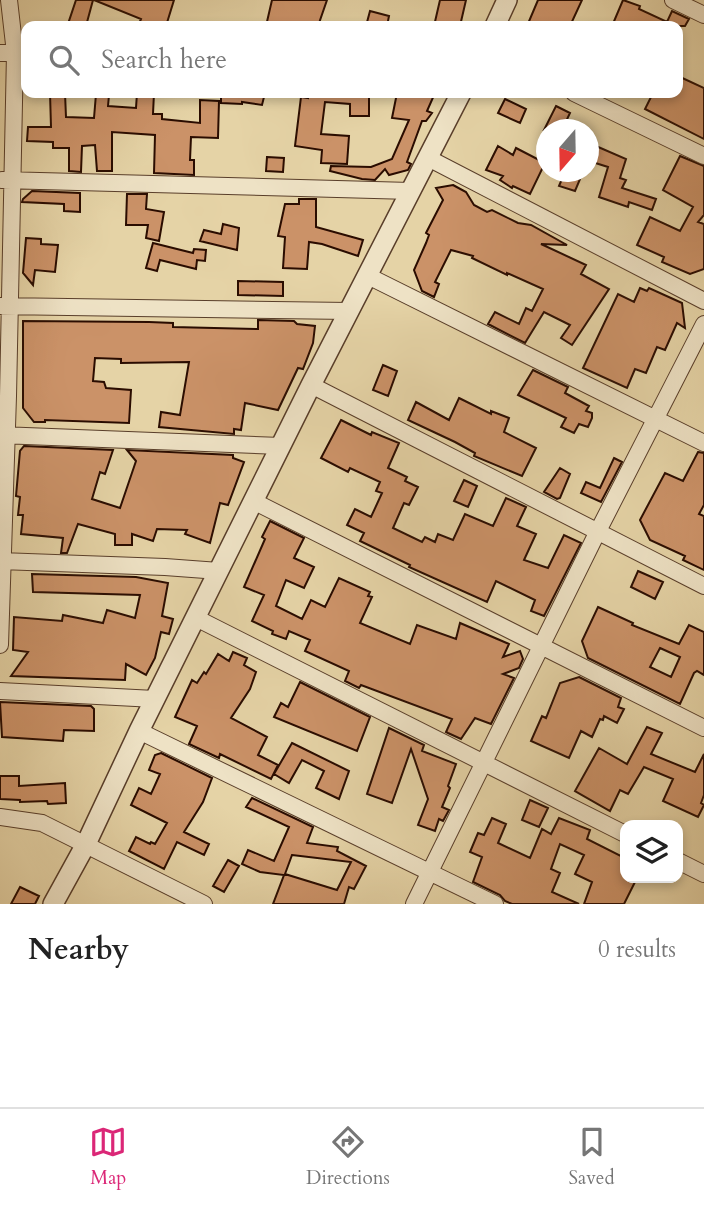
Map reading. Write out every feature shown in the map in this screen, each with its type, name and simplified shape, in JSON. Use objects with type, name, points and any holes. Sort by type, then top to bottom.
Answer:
[{"type":"street","points":[[0,645],[5,180],[14,53],[9,0]]},
{"type":"street","points":[[498,21],[508,0]]},
{"type":"street","points":[[673,0],[704,15]]},
{"type":"street","points":[[53,904],[86,844],[139,731],[311,385],[458,98]]},
{"type":"street","points":[[584,98],[704,156]]},
{"type":"street","points":[[428,158],[704,301]]},
{"type":"street","points":[[5,180],[411,191]]},
{"type":"street","points":[[368,276],[704,443]]},
{"type":"street","points":[[4,306],[350,311]]},
{"type":"street","points":[[414,904],[597,533],[704,324]]},
{"type":"street","points":[[311,385],[704,586]]},
{"type":"street","points":[[4,435],[281,446]]},
{"type":"street","points":[[253,501],[704,728]]},
{"type":"street","points":[[1,561],[165,567],[219,572]]},
{"type":"street","points":[[196,618],[620,831]]},
{"type":"street","points":[[0,691],[155,699]]},
{"type":"street","points":[[139,731],[495,904]]},
{"type":"street","points":[[0,817],[42,823],[204,904]]},
{"type":"street","points":[[683,864],[704,874]]},
{"type":"building","points":[[76,0],[93,0],[87,21],[69,21]]},
{"type":"building","points":[[94,0],[174,0],[168,21],[140,21],[141,19]]},
{"type":"building","points":[[272,0],[327,0],[320,21],[267,21]]},
{"type":"building","points":[[440,0],[466,0],[461,21],[435,21]]},
{"type":"building","points":[[538,0],[582,0],[572,21],[529,21]]},
{"type":"building","points":[[623,0],[640,6],[639,9],[665,21],[614,21]]},
{"type":"building","points":[[370,11],[389,16],[388,21],[367,21]]},
{"type":"building","points":[[672,11],[689,19],[685,26],[683,21],[667,21]]},
{"type":"building","points":[[683,78],[704,88],[704,139],[645,109],[650,98],[683,98]]},
{"type":"building","points":[[50,98],[65,98],[66,117],[94,118],[96,98],[109,98],[108,106],[136,108],[137,98],[154,98],[153,114],[162,114],[162,119],[200,123],[200,100],[219,101],[218,138],[191,137],[190,160],[194,160],[194,175],[154,173],[155,135],[112,132],[112,171],[97,171],[95,145],[82,146],[81,172],[69,171],[69,148],[53,148],[53,142],[27,141],[28,127],[51,127]]},
{"type":"building","points":[[221,98],[264,98],[262,105],[221,103]]},
{"type":"building","points":[[301,98],[369,98],[369,116],[350,116],[350,104],[325,102],[321,134],[349,136],[347,164],[321,163],[322,150],[295,146]]},
{"type":"building","points":[[396,98],[433,98],[427,111],[432,113],[426,121],[422,121],[407,162],[411,164],[408,170],[389,175],[385,169],[375,180],[330,171],[331,166],[371,167],[392,159],[409,120],[392,118]]},
{"type":"building","points":[[505,99],[526,109],[520,123],[498,113]]},
{"type":"building","points":[[556,106],[570,113],[567,119],[550,119]]},
{"type":"building","points":[[498,146],[513,155],[516,148],[536,158],[536,182],[530,194],[513,186],[512,188],[500,180],[503,176],[486,170]]},
{"type":"building","points":[[599,147],[626,159],[620,178],[626,180],[622,188],[656,199],[652,210],[629,202],[628,207],[599,197],[608,167],[599,164]]},
{"type":"building","points":[[680,156],[704,166],[704,215],[698,222],[704,224],[704,269],[690,274],[662,262],[664,257],[637,245],[650,217],[680,231],[693,207],[663,190]]},
{"type":"building","points":[[267,157],[284,158],[283,172],[266,171]]},
{"type":"building","points":[[561,182],[579,182],[575,191],[559,186]]},
{"type":"building","points":[[453,185],[466,192],[474,205],[487,212],[492,210],[518,223],[531,225],[567,245],[541,244],[586,265],[581,274],[609,289],[572,345],[561,338],[570,325],[544,312],[525,343],[488,324],[495,312],[519,324],[526,308],[532,311],[543,289],[507,275],[472,258],[473,256],[451,250],[435,282],[439,284],[434,297],[422,291],[414,270],[429,235],[426,233],[443,200],[436,188]]},
{"type":"building","points":[[32,191],[80,193],[80,212],[64,211],[64,204],[22,202]]},
{"type":"building","points":[[127,194],[147,194],[146,209],[164,212],[159,241],[146,238],[148,225],[126,225]]},
{"type":"building","points":[[299,199],[316,199],[316,227],[363,240],[358,256],[309,242],[307,269],[283,268],[285,237],[278,236],[285,204],[299,204]]},
{"type":"building","points":[[223,224],[239,228],[237,250],[200,241],[204,230],[221,234]]},
{"type":"building","points":[[26,238],[41,239],[41,244],[58,245],[55,272],[35,270],[33,285],[23,273]]},
{"type":"building","points":[[153,243],[193,253],[194,249],[206,250],[205,261],[197,260],[196,269],[160,260],[157,271],[146,268]]},
{"type":"building","points":[[238,281],[283,282],[283,296],[238,295]]},
{"type":"building","points":[[640,288],[647,291],[649,288],[682,303],[685,328],[677,323],[665,350],[657,347],[646,373],[635,369],[627,388],[583,368],[618,294],[634,302]]},
{"type":"building","points":[[258,320],[294,321],[297,324],[315,326],[313,343],[303,369],[298,368],[278,410],[245,403],[241,430],[234,429],[234,434],[159,427],[161,412],[180,415],[189,362],[121,363],[121,359],[95,358],[93,381],[104,382],[106,388],[131,390],[129,423],[45,420],[34,422],[23,408],[23,321],[149,322],[173,323],[173,327],[258,329]]},
{"type":"building","points":[[383,365],[397,371],[388,396],[373,390]]},
{"type":"building","points":[[533,370],[568,387],[565,393],[589,406],[586,411],[592,413],[592,418],[588,427],[579,424],[574,433],[561,427],[566,418],[518,395]]},
{"type":"building","points":[[459,398],[491,414],[491,411],[509,418],[504,432],[536,448],[522,476],[474,456],[475,453],[455,442],[408,420],[416,402],[449,420]]},
{"type":"building","points":[[341,420],[371,435],[372,432],[399,443],[388,468],[407,477],[405,481],[418,487],[409,505],[404,503],[393,528],[422,542],[425,537],[435,542],[438,534],[453,540],[465,514],[493,526],[506,498],[526,507],[517,526],[536,534],[524,560],[548,568],[564,535],[581,543],[544,616],[531,611],[535,600],[496,581],[487,602],[409,567],[410,565],[360,541],[364,533],[347,525],[355,509],[371,517],[382,493],[376,491],[380,482],[350,468],[348,472],[321,458]]},
{"type":"building","points":[[24,446],[113,450],[105,474],[100,472],[92,499],[120,508],[136,461],[127,450],[233,455],[233,458],[244,462],[228,505],[220,503],[210,543],[185,534],[187,530],[157,529],[153,541],[132,534],[132,545],[115,545],[115,534],[78,524],[67,553],[61,553],[63,538],[21,534],[23,515],[18,515],[20,497],[16,496],[20,451]]},
{"type":"building","points":[[698,452],[704,453],[704,505],[699,514],[704,516],[704,570],[683,560],[685,556],[650,540],[640,520],[665,473],[683,481]]},
{"type":"building","points":[[614,458],[622,462],[601,502],[581,493],[586,482],[600,488]]},
{"type":"building","points":[[560,468],[570,474],[560,498],[557,499],[544,492]]},
{"type":"building","points":[[464,480],[477,486],[468,507],[454,501]]},
{"type":"building","points":[[270,521],[304,538],[294,558],[314,567],[304,588],[286,580],[276,606],[302,619],[311,600],[325,607],[339,578],[370,592],[368,596],[372,597],[360,623],[410,644],[417,625],[456,639],[460,623],[509,644],[503,657],[520,651],[523,659],[519,668],[503,674],[514,678],[491,724],[475,718],[461,739],[446,732],[452,719],[361,685],[359,688],[345,681],[349,671],[305,651],[310,640],[289,631],[286,639],[272,634],[273,631],[252,621],[264,595],[244,587]]},
{"type":"building","points":[[638,571],[663,582],[655,599],[631,587]]},
{"type":"building","points":[[32,574],[136,577],[168,583],[162,616],[173,619],[169,634],[161,632],[155,658],[146,675],[126,664],[125,680],[11,676],[28,652],[13,650],[14,617],[62,621],[63,615],[103,623],[107,610],[135,618],[140,595],[33,592]]},
{"type":"building","points":[[598,607],[633,623],[632,625],[679,644],[689,625],[704,632],[704,675],[697,671],[694,673],[680,704],[588,658],[582,641]],"holes":[[[660,648],[680,657],[671,677],[650,667]]]},
{"type":"building","points":[[233,652],[247,658],[244,665],[256,672],[250,689],[231,718],[267,737],[258,755],[278,765],[271,779],[220,754],[219,758],[189,744],[197,726],[175,717],[192,680],[197,683],[204,672],[206,674],[218,654],[229,661]]},
{"type":"building","points":[[579,677],[621,698],[618,707],[624,709],[617,723],[604,716],[603,720],[600,719],[592,737],[581,731],[569,758],[531,741],[542,716],[546,718],[560,683]]},
{"type":"building","points":[[300,682],[370,717],[357,751],[274,717],[281,703],[288,707]]},
{"type":"building","points":[[0,702],[91,706],[94,709],[94,731],[64,730],[63,741],[2,737]]},
{"type":"building","points":[[647,727],[662,733],[651,754],[695,772],[704,754],[704,795],[701,803],[704,805],[698,817],[663,801],[673,779],[644,767],[628,794],[620,790],[610,811],[575,791],[599,748],[627,764]]},
{"type":"building","points":[[389,728],[424,745],[422,751],[456,764],[442,807],[449,810],[443,821],[439,819],[435,831],[418,825],[428,799],[411,749],[392,803],[367,794]]},
{"type":"building","points":[[292,743],[349,771],[339,799],[316,788],[324,771],[302,760],[289,783],[274,774]]},
{"type":"building","points":[[161,753],[212,778],[203,802],[184,832],[209,844],[204,855],[177,842],[164,869],[129,851],[136,837],[155,844],[167,823],[131,805],[139,788],[151,794],[160,774],[149,770],[155,755]]},
{"type":"building","points":[[0,776],[19,776],[19,786],[65,783],[66,803],[0,799]]},
{"type":"building","points":[[252,798],[313,827],[307,843],[338,847],[337,851],[366,866],[354,889],[349,887],[344,904],[273,904],[284,875],[260,872],[242,864],[248,850],[274,861],[289,827],[246,807]],"holes":[[[292,855],[351,862],[337,890],[285,874]]]},
{"type":"building","points":[[530,800],[548,808],[539,827],[522,820]]},
{"type":"building","points":[[492,818],[506,824],[498,843],[530,858],[542,829],[551,834],[559,818],[590,830],[587,839],[620,856],[620,883],[634,883],[624,904],[584,904],[592,882],[575,874],[584,855],[560,844],[551,869],[560,873],[552,892],[579,904],[512,904],[473,882],[482,857],[470,852],[478,833],[484,835]]},
{"type":"building","points":[[228,860],[239,866],[224,892],[213,886]]},
{"type":"building","points":[[20,887],[39,896],[35,904],[11,904]]}]
